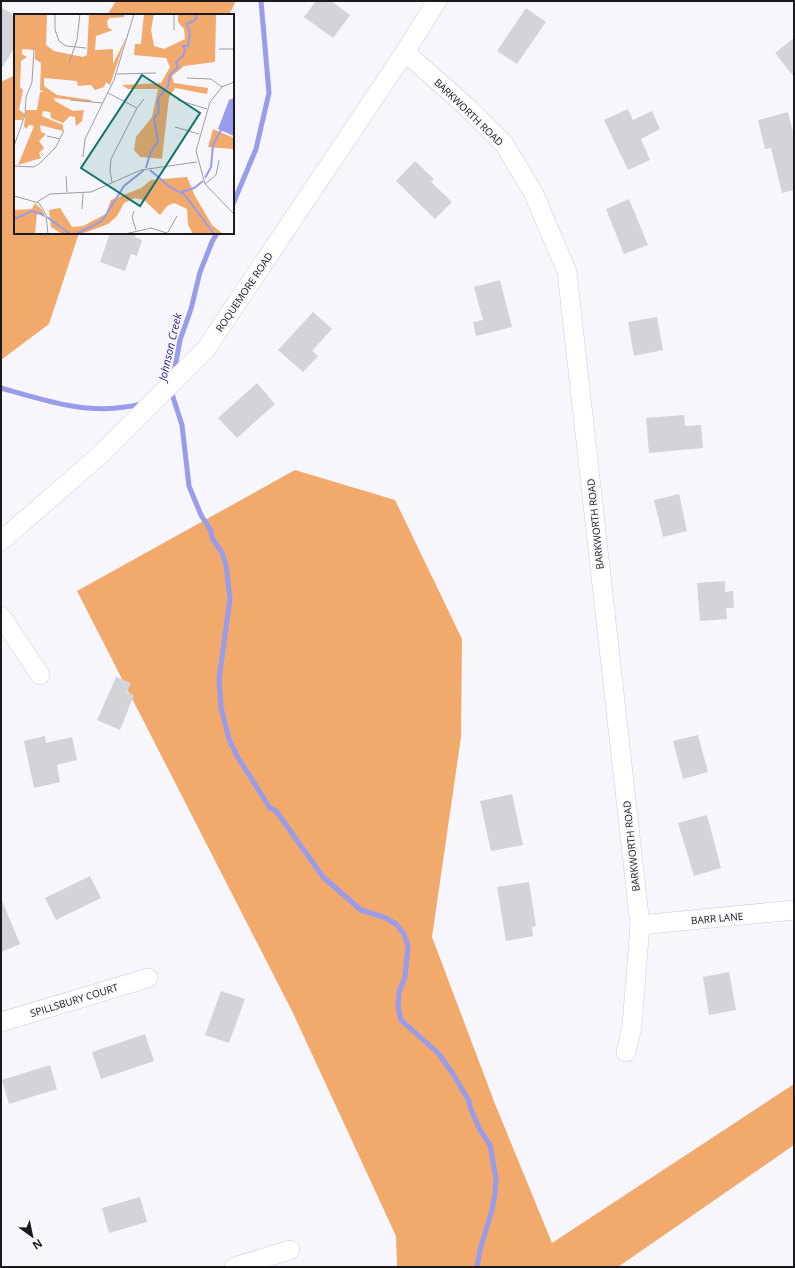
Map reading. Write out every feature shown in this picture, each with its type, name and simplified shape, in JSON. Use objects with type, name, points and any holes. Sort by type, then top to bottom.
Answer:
[{"type":"street","name":"ROQUEMORE ROAD","points":[[1,541],[100,455],[206,349],[405,52],[437,1]]},
{"type":"street","name":"BARKWORTH ROAD","points":[[405,52],[467,107],[504,144],[533,192],[567,272],[640,925],[632,1026],[626,1052]]},
{"type":"street","points":[[1,616],[40,675]]},
{"type":"street","name":"BARR LANE","points":[[640,925],[794,910]]},
{"type":"street","name":"SPILLSBURY COURT","points":[[1,1022],[148,978]]},
{"type":"street","points":[[234,1267],[290,1250]]},
{"type":"shaded area","points":[[116,1],[236,1],[230,14],[108,14]]},
{"type":"shaded area","points":[[14,76],[14,234],[79,234],[49,324],[1,360],[1,82]]},
{"type":"shaded area","points":[[295,470],[395,500],[462,639],[461,737],[432,937],[495,1104],[552,1243],[794,1084],[794,1145],[618,1267],[397,1267],[396,1236],[293,1013],[77,591]]},
{"type":"building","points":[[316,1],[331,1],[350,15],[333,38],[304,17]]},
{"type":"building","points":[[1,7],[14,15],[14,49],[1,69]]},
{"type":"building","points":[[526,8],[546,22],[517,64],[497,51]]},
{"type":"building","points":[[794,38],[794,77],[775,53]]},
{"type":"building","points":[[628,109],[633,120],[652,111],[660,129],[641,139],[650,160],[628,170],[604,120]]},
{"type":"building","points":[[788,112],[794,136],[794,190],[782,193],[771,148],[765,149],[758,120]]},
{"type":"building","points":[[415,161],[434,179],[431,182],[452,202],[435,219],[396,181]]},
{"type":"building","points":[[629,199],[648,245],[624,254],[606,209]]},
{"type":"building","points":[[110,234],[136,234],[135,237],[142,240],[137,256],[131,254],[125,271],[100,262]]},
{"type":"building","points":[[500,280],[512,327],[476,336],[473,322],[483,320],[474,287]]},
{"type":"building","points":[[313,312],[332,329],[312,351],[318,356],[303,372],[278,350]]},
{"type":"building","points":[[657,317],[663,350],[634,356],[628,322]]},
{"type":"building","points":[[257,383],[275,404],[237,438],[218,418]]},
{"type":"building","points":[[684,415],[685,426],[701,425],[703,448],[649,453],[646,418]]},
{"type":"building","points":[[679,494],[687,531],[663,537],[654,500]]},
{"type":"building","points":[[725,581],[725,592],[733,591],[734,608],[726,608],[727,619],[700,621],[697,583]]},
{"type":"building","points":[[116,677],[131,683],[127,692],[134,695],[120,730],[97,720]]},
{"type":"building","points":[[698,735],[708,772],[683,779],[673,741]]},
{"type":"building","points":[[45,736],[46,743],[72,737],[77,760],[57,765],[60,782],[34,788],[24,741]]},
{"type":"building","points":[[512,794],[523,845],[491,851],[480,801]]},
{"type":"building","points":[[707,815],[721,868],[694,876],[678,823]]},
{"type":"building","points":[[90,876],[101,898],[56,920],[45,898]]},
{"type":"building","points":[[529,882],[536,926],[532,927],[533,936],[506,941],[497,887]]},
{"type":"building","points":[[1,898],[20,944],[1,952]]},
{"type":"building","points":[[729,972],[736,1010],[709,1015],[703,977]]},
{"type":"building","points":[[221,991],[245,999],[229,1043],[205,1035]]},
{"type":"building","points":[[145,1034],[154,1061],[101,1079],[92,1052]]},
{"type":"building","points":[[50,1065],[57,1089],[9,1104],[2,1080]]},
{"type":"building","points":[[140,1197],[147,1222],[109,1233],[102,1208]]},
{"type":"waterway","name":"Johnson Creek","points":[[234,202],[256,149],[269,93],[261,1]]},
{"type":"waterway","name":"Johnson Creek","points":[[174,373],[180,340],[191,309],[200,272],[216,234]]},
{"type":"waterway","name":"Johnson Creek","points":[[1,388],[47,401],[94,409],[110,409],[134,406],[143,403]]},
{"type":"waterway","points":[[171,391],[182,425],[189,486],[201,515],[211,531],[212,538],[222,553],[226,565],[230,599],[219,679],[221,707],[229,739],[237,756],[270,808],[276,811],[323,877],[361,910],[386,918],[396,924],[404,934],[408,946],[405,977],[399,992],[398,1007],[401,1020],[439,1054],[469,1101],[480,1130],[490,1145],[496,1179],[495,1194],[477,1267]]}]
